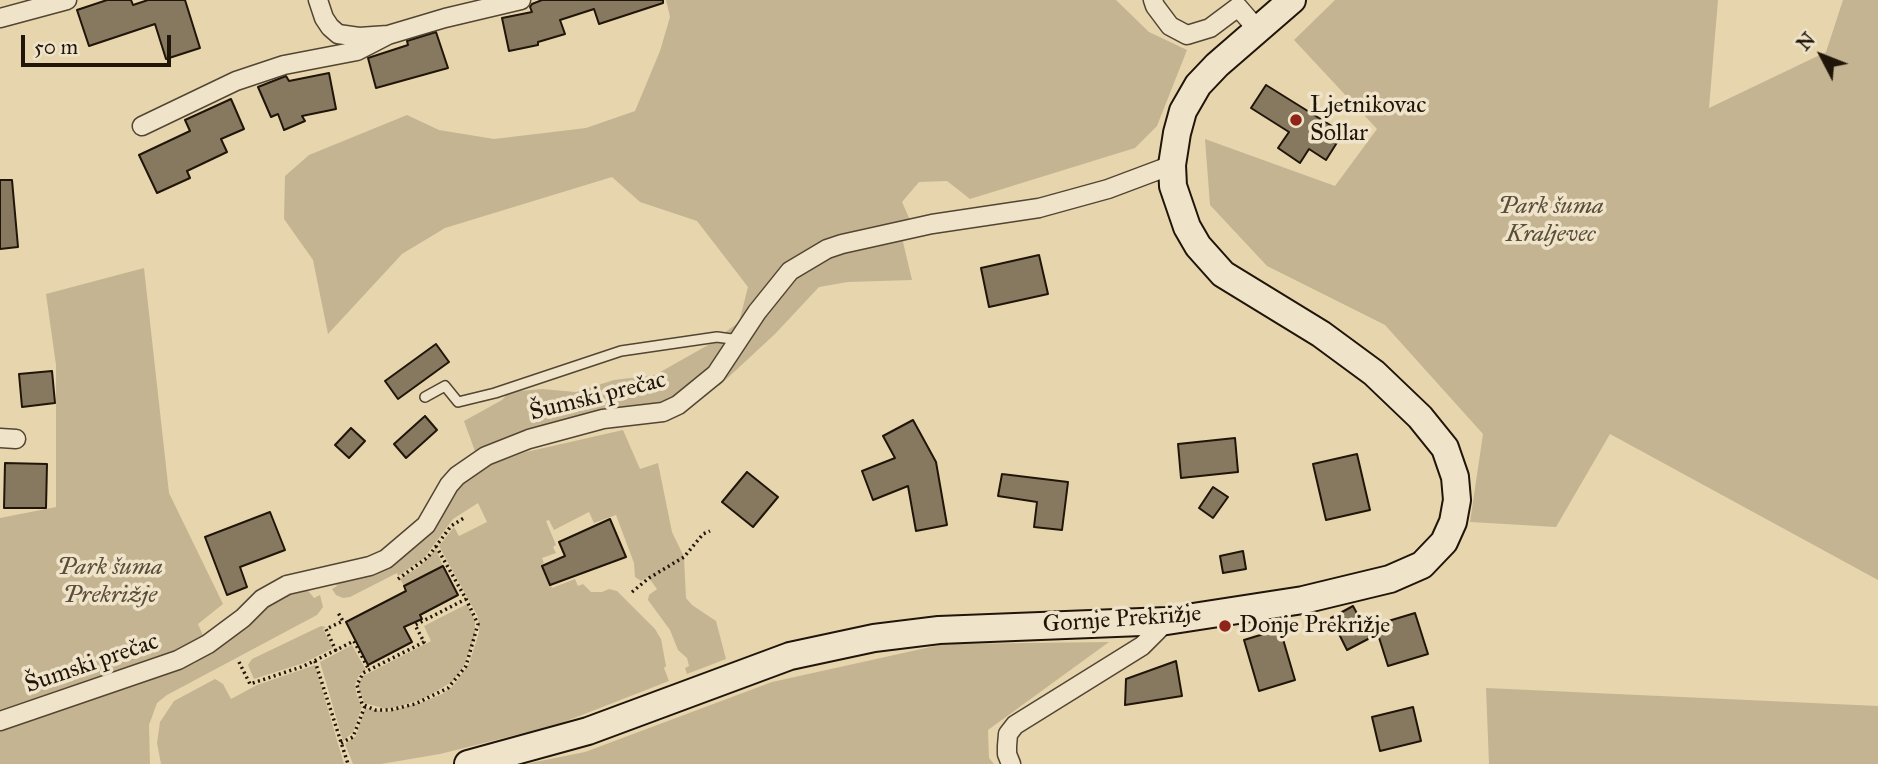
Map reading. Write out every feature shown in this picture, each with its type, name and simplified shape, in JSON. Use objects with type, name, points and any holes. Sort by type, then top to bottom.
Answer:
[{"type":"street","points":[[0,18],[67,0]]},
{"type":"street","points":[[318,0],[324,18],[338,34],[359,37],[388,35]]},
{"type":"street","points":[[142,126],[236,81],[284,65],[357,51],[388,35],[521,0]]},
{"type":"street","points":[[1153,0],[1170,26],[1187,35],[1210,28],[1238,7],[1257,29]]},
{"type":"street","name":"Gornje Prekrižje","points":[[468,764],[588,731],[790,656],[874,638],[939,630],[1167,621],[1303,600],[1390,579],[1422,565],[1444,542],[1453,522],[1457,500],[1455,477],[1446,448],[1411,408],[1374,373],[1321,334],[1223,274],[1198,246],[1187,227],[1173,186],[1172,165],[1177,133],[1184,111],[1198,85],[1292,0]]},
{"type":"street","name":"Šumski prečac","points":[[0,721],[178,660],[208,645],[243,618],[262,599],[287,585],[370,566],[386,559],[426,525],[457,476],[486,456],[529,439],[603,419],[663,412],[678,405],[716,374],[763,304],[790,271],[827,249],[932,224],[1039,208],[1108,189],[1172,165]]},
{"type":"street","points":[[1011,764],[1006,746],[1014,725],[1142,646],[1167,621]]},
{"type":"lane","points":[[425,397],[445,386],[458,402],[495,393],[621,351],[717,337],[738,340]]},
{"type":"path","points":[[398,579],[421,564],[451,526],[464,518]]},
{"type":"path","points":[[632,592],[649,578],[684,557],[703,534],[710,531]]},
{"type":"path","points":[[365,706],[375,710],[390,710],[415,704],[448,688],[459,678],[466,666],[478,624],[436,546]]},
{"type":"path","points":[[341,743],[353,737],[365,706],[357,685],[363,673],[424,642],[415,625],[466,598]]},
{"type":"path","points":[[336,651],[326,629],[343,621],[337,611]]},
{"type":"path","points":[[239,662],[250,684],[315,661],[354,641],[369,670]]},
{"type":"path","points":[[315,661],[348,764]]},
{"type":"green space","points":[[666,0],[1116,0],[1149,32],[1187,50],[1157,126],[1135,148],[970,199],[947,181],[919,182],[902,202],[910,220],[903,242],[912,280],[848,282],[819,287],[775,334],[720,385],[476,454],[464,421],[502,400],[509,392],[542,389],[576,392],[614,380],[655,375],[708,345],[739,322],[748,287],[697,221],[640,202],[612,177],[445,228],[402,254],[328,334],[313,260],[284,219],[285,176],[309,155],[407,115],[439,130],[494,139],[586,128],[635,111],[660,51],[670,17]]},
{"type":"green space","name":"Park šuma Kraljevec","points":[[1335,0],[1718,0],[1709,108],[1826,52],[1843,0],[1878,0],[1878,580],[1610,434],[1556,527],[1470,522],[1483,434],[1385,325],[1267,266],[1210,205],[1205,139],[1335,186],[1377,129],[1294,40]]},
{"type":"green space","name":"Park šuma Prekrižje","points":[[144,268],[169,493],[223,604],[198,624],[205,640],[132,672],[0,716],[0,518],[56,507],[56,365],[46,294]]},
{"type":"green space","points":[[623,430],[640,469],[658,463],[672,532],[684,557],[686,598],[716,621],[726,659],[687,674],[687,658],[678,650],[670,630],[648,600],[649,595],[657,589],[648,577],[641,581],[635,577],[634,563],[616,515],[594,523],[589,512],[554,530],[549,520],[546,521],[556,545],[553,547],[556,553],[542,558],[542,564],[552,588],[575,579],[578,586],[583,584],[591,592],[609,589],[617,591],[655,629],[661,639],[666,666],[664,668],[669,681],[564,722],[528,732],[440,754],[381,764],[353,764],[345,744],[356,736],[365,708],[386,712],[442,694],[453,686],[469,664],[479,632],[478,617],[439,546],[454,527],[459,536],[487,522],[478,503],[453,519],[424,558],[398,576],[397,573],[350,597],[336,595],[332,589],[337,586],[334,579],[373,570],[477,470],[526,452]]},
{"type":"green space","points":[[436,549],[443,566],[404,586],[400,579],[419,567]]},
{"type":"green space","points":[[306,588],[314,598],[320,595],[323,607],[317,615],[167,695],[157,703],[149,725],[150,764],[0,764],[0,729],[195,663],[280,595]]},
{"type":"green space","points":[[467,604],[475,621],[475,635],[464,666],[452,682],[423,699],[397,707],[386,709],[364,703],[358,685],[363,676],[431,641],[424,626]]},
{"type":"green space","points":[[321,626],[326,627],[323,629],[333,648],[304,663],[254,679],[248,665],[252,659]]},
{"type":"green space","points":[[1109,642],[988,730],[989,758],[994,764],[525,764],[585,752],[772,682],[944,644]]},
{"type":"green space","points":[[352,645],[366,670],[359,675],[355,685],[362,707],[353,732],[343,741],[320,662]]},
{"type":"green space","points":[[315,665],[344,764],[161,764],[157,743],[160,722],[174,701],[215,679],[223,684],[231,699],[257,685]]},
{"type":"green space","points":[[1486,688],[1878,706],[1878,764],[1489,764]]},
{"type":"building","points":[[107,0],[131,0],[133,5],[148,0],[185,0],[200,48],[166,59],[155,24],[89,46],[77,10]]},
{"type":"building","points":[[542,0],[663,0],[663,3],[599,24],[594,9],[560,20],[565,34],[538,42],[538,45],[509,51],[502,18],[532,12],[532,4]]},
{"type":"building","points":[[436,32],[448,68],[376,88],[368,58],[408,45],[407,41]]},
{"type":"building","points":[[329,73],[336,109],[302,116],[305,121],[284,130],[278,114],[271,117],[258,87],[286,76],[289,81]]},
{"type":"building","name":"Ljetnikovac Sollar","points":[[1266,85],[1343,133],[1326,160],[1309,149],[1300,163],[1278,148],[1289,132],[1251,108]]},
{"type":"building","points":[[231,99],[244,129],[221,139],[227,152],[187,171],[190,178],[157,193],[139,155],[190,131],[185,120]]},
{"type":"building","points":[[0,180],[12,180],[18,247],[0,249]]},
{"type":"building","points":[[1039,255],[1048,294],[989,307],[981,268]]},
{"type":"building","points":[[436,344],[449,362],[398,399],[385,381]]},
{"type":"building","points":[[52,371],[55,403],[22,407],[19,374]]},
{"type":"building","points":[[425,416],[437,430],[406,458],[394,444]]},
{"type":"building","points":[[913,420],[936,462],[947,525],[916,531],[908,486],[873,500],[862,471],[895,458],[883,436]]},
{"type":"building","points":[[351,428],[365,441],[349,458],[335,445]]},
{"type":"building","points":[[1235,438],[1238,472],[1181,478],[1178,444]]},
{"type":"building","points":[[1357,454],[1370,510],[1326,520],[1313,464]]},
{"type":"building","points":[[5,463],[47,464],[46,508],[4,508]]},
{"type":"building","points":[[747,472],[778,497],[753,527],[722,502]]},
{"type":"building","points":[[1002,474],[1068,482],[1062,530],[1034,527],[1037,502],[998,496]]},
{"type":"building","points":[[1213,487],[1228,497],[1213,518],[1199,508]]},
{"type":"building","points":[[270,512],[285,550],[240,567],[247,587],[227,595],[205,537]]},
{"type":"building","points":[[610,519],[626,557],[550,585],[542,566],[565,556],[559,542]]},
{"type":"building","points":[[1243,551],[1246,569],[1223,573],[1220,556]]},
{"type":"building","points":[[443,566],[458,595],[420,615],[422,619],[404,627],[412,642],[368,665],[346,622],[406,591],[404,586]]},
{"type":"building","points":[[1353,606],[1370,638],[1347,650],[1331,618]]},
{"type":"building","points":[[1415,613],[1428,654],[1388,666],[1375,625]]},
{"type":"building","points":[[1280,629],[1295,680],[1259,691],[1244,640]]},
{"type":"building","points":[[1176,661],[1182,696],[1125,705],[1126,679]]},
{"type":"building","points":[[1413,707],[1421,741],[1380,751],[1372,717]]},
{"type":"place","name":"Ljetnikovac Sollar","points":[[1296,120]]},
{"type":"place","name":"Donje Prekrižje","points":[[1225,626]]}]
